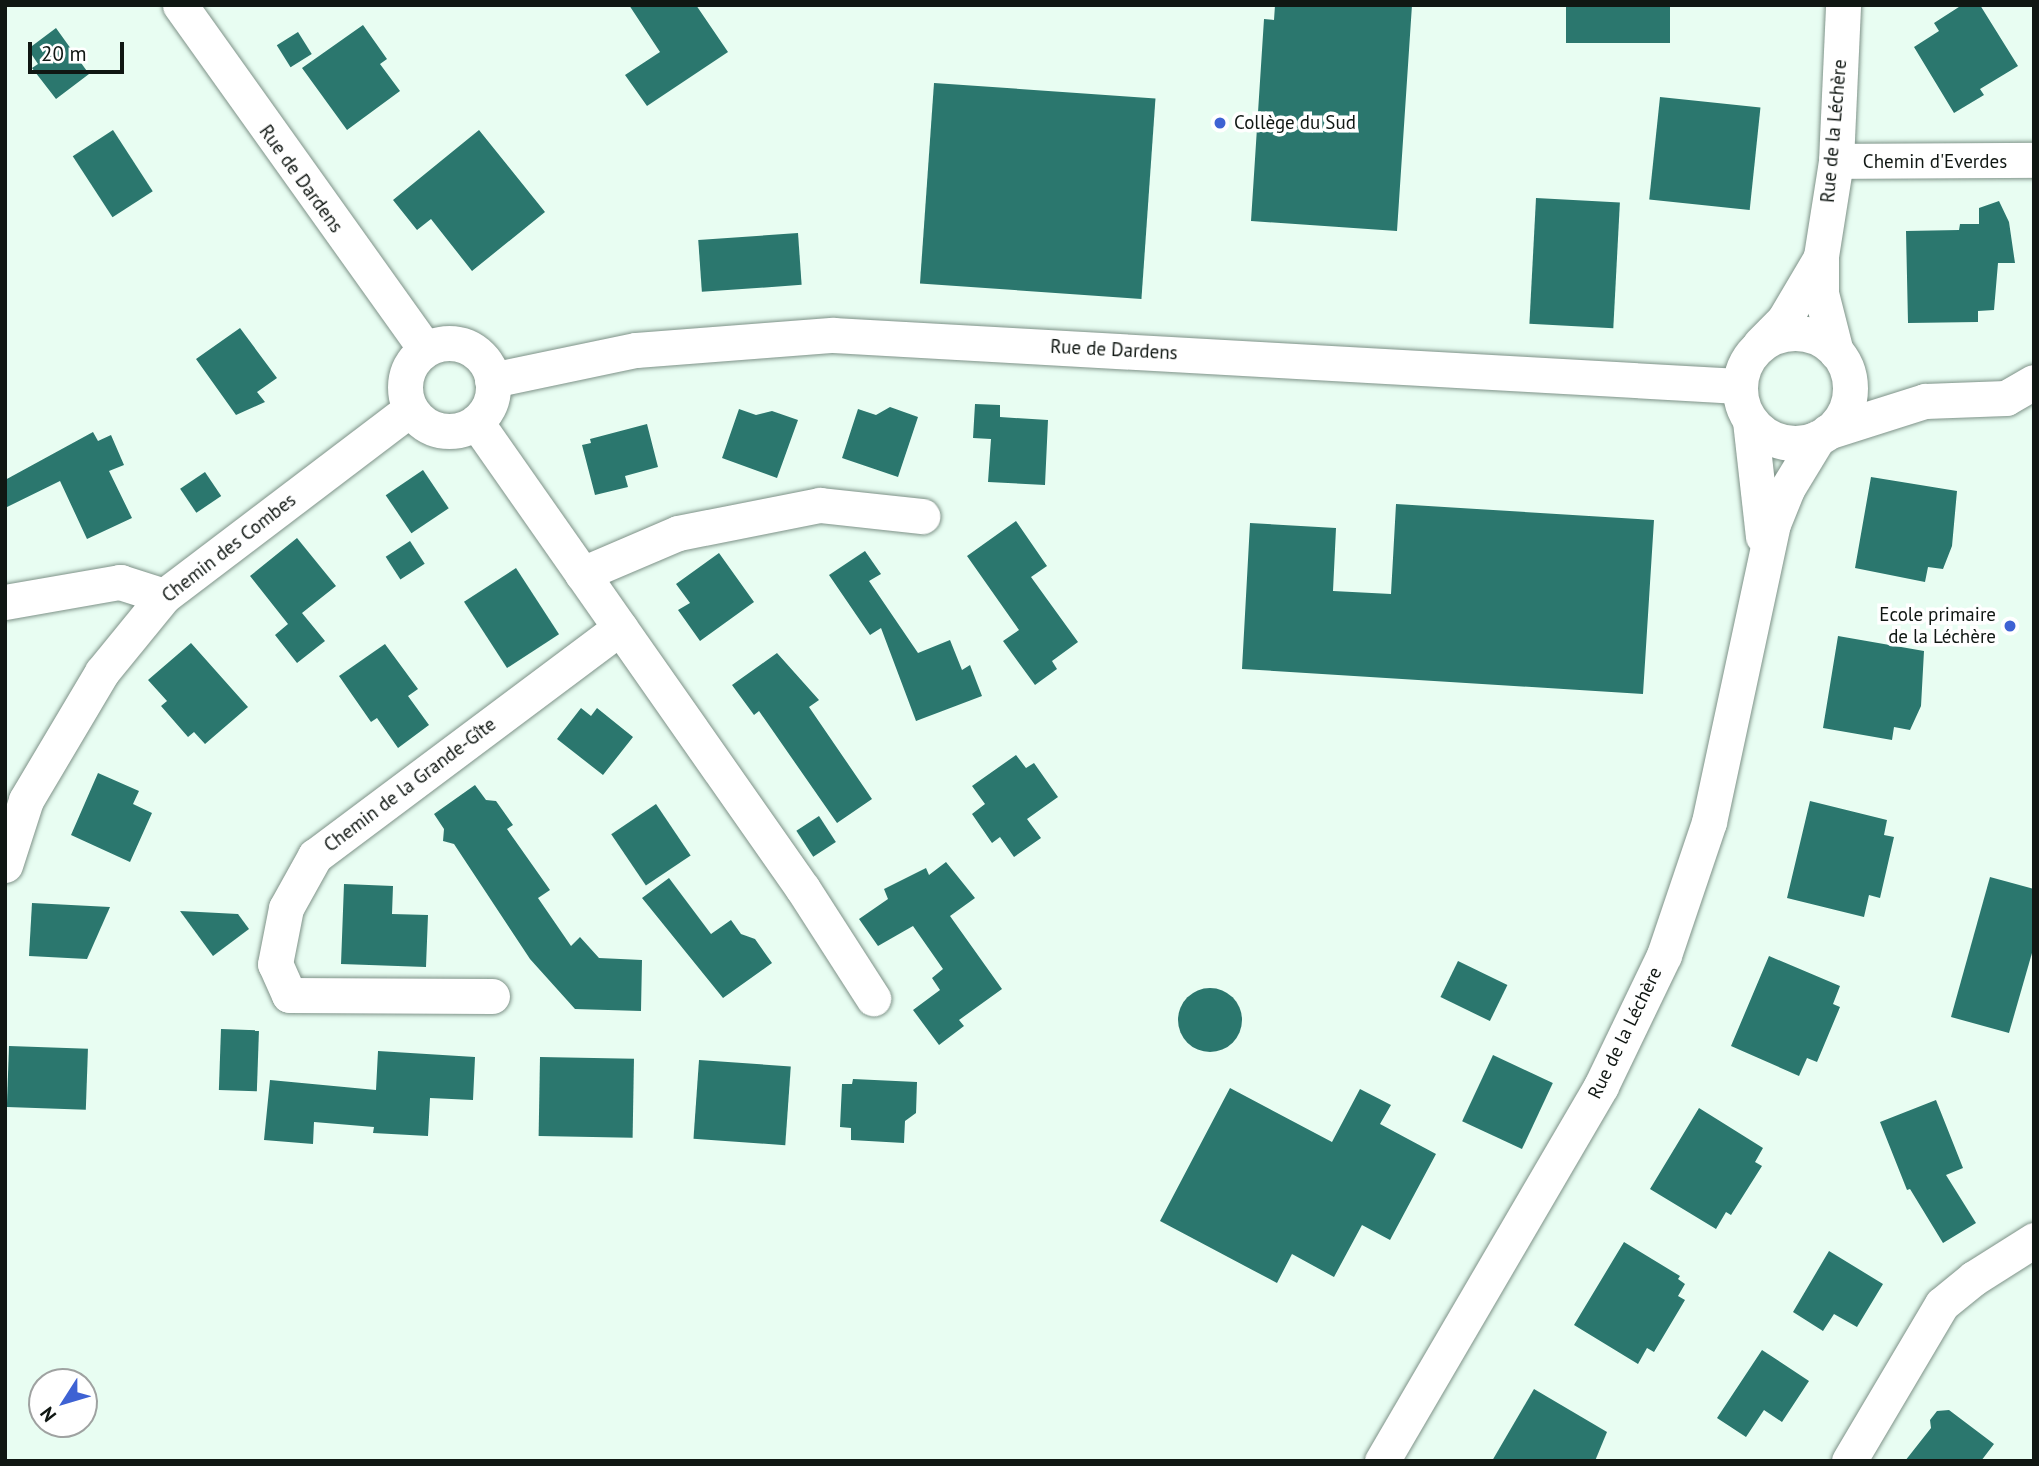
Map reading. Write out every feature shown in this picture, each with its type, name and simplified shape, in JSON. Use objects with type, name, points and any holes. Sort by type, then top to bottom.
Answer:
[{"type":"street","name":"Rue de Dardens","points":[[180,5],[425,349]]},
{"type":"street","name":"Rue de la Léchère","points":[[1838,354],[1821,293],[1821,256],[1836,161],[1843,5]]},
{"type":"street","name":"Chemin d'Everdes","points":[[1836,161],[2034,160]]},
{"type":"street","name":"Rue de la Léchère","points":[[1758,346],[1784,320],[1821,256]]},
{"type":"street","points":[[1925,401],[1893,393],[1809,335],[1791,333],[1758,346],[1745,364],[1739,386],[1750,421],[1779,441],[1822,435],[1925,401],[2006,398],[2034,382]]},
{"type":"street","name":"Rue de Dardens","points":[[492,380],[636,349],[833,335],[1739,386]]},
{"type":"street","points":[[444,343],[465,346],[483,358],[492,380],[487,410],[476,422],[459,430],[440,431],[423,423],[410,409],[405,376],[425,349],[444,343]]},
{"type":"street","points":[[1822,435],[1847,402],[1850,386],[1838,354]]},
{"type":"street","name":"Chemin des Combes","points":[[5,865],[26,800],[102,672],[164,596],[410,409]]},
{"type":"street","name":"Rue de la Léchère","points":[[1750,421],[1760,483],[1763,564]]},
{"type":"street","points":[[476,422],[803,889],[873,998]]},
{"type":"street","name":"Rue de la Léchère","points":[[1382,1461],[1594,1097],[1664,955],[1709,822],[1763,564],[1787,489],[1822,435]]},
{"type":"street","points":[[582,575],[678,533],[820,505],[922,516]]},
{"type":"street","points":[[5,602],[120,582],[164,596]]},
{"type":"street","name":"Chemin de la Grande-Gîte","points":[[492,996],[289,995],[275,964],[286,908],[315,856],[620,628]]},
{"type":"street","points":[[1849,1461],[1942,1304],[1974,1278],[2034,1240]]},
{"type":"building","points":[[629,5],[696,5],[728,52],[647,106],[625,75],[660,52]]},
{"type":"building","points":[[1275,5],[1412,5],[1397,231],[1251,221],[1264,19],[1274,20]]},
{"type":"building","points":[[1566,5],[1670,5],[1670,43],[1566,43]]},
{"type":"building","points":[[1962,5],[1980,5],[2018,66],[1980,89],[1984,95],[1954,113],[1914,47],[1939,31],[1934,23]]},
{"type":"building","points":[[363,25],[387,59],[380,64],[400,91],[347,130],[302,68]]},
{"type":"building","points":[[56,28],[89,74],[56,99],[32,68],[38,64],[28,49]]},
{"type":"building","points":[[298,32],[312,54],[291,67],[277,45]]},
{"type":"building","points":[[934,83],[1155,98],[1141,299],[920,284]]},
{"type":"building","points":[[1660,97],[1760,108],[1750,210],[1649,199]]},
{"type":"building","points":[[113,130],[153,191],[113,217],[73,156]]},
{"type":"building","points":[[479,130],[545,212],[472,271],[431,219],[417,230],[393,200]]},
{"type":"building","points":[[1536,198],[1620,202],[1613,328],[1529,324]]},
{"type":"building","points":[[1999,201],[2009,222],[2015,263],[1998,263],[1994,310],[1978,311],[1978,322],[1908,323],[1906,231],[1959,230],[1960,224],[1979,224],[1979,208]]},
{"type":"building","points":[[798,233],[802,285],[702,292],[698,240]]},
{"type":"building","points":[[240,328],[277,378],[257,392],[265,402],[236,415],[196,359]]},
{"type":"building","points":[[975,404],[1000,405],[1000,417],[1048,420],[1045,485],[988,482],[991,439],[973,438]]},
{"type":"building","points":[[890,407],[918,417],[898,477],[842,458],[858,409],[876,415]]},
{"type":"building","points":[[739,409],[756,415],[772,411],[798,420],[777,478],[722,458]]},
{"type":"building","points":[[647,424],[658,467],[625,476],[628,487],[595,495],[582,445],[591,443],[590,439]]},
{"type":"building","points":[[93,432],[98,441],[111,435],[124,465],[109,471],[132,518],[87,539],[60,481],[5,508],[5,480]]},
{"type":"building","points":[[423,470],[449,508],[411,533],[386,495]]},
{"type":"building","points":[[205,472],[221,496],[196,513],[180,489]]},
{"type":"building","points":[[1871,477],[1957,491],[1952,546],[1943,569],[1928,567],[1925,582],[1855,568]]},
{"type":"building","points":[[1396,504],[1654,520],[1643,694],[1242,669],[1250,523],[1336,528],[1333,591],[1391,594]]},
{"type":"building","points":[[1016,521],[1047,566],[1031,577],[1078,642],[1052,661],[1057,669],[1035,685],[1003,641],[1019,630],[967,556]]},
{"type":"building","points":[[297,538],[336,586],[302,613],[325,641],[297,663],[275,635],[288,624],[250,576]]},
{"type":"building","points":[[410,541],[425,564],[400,579],[386,557]]},
{"type":"building","points":[[865,551],[881,574],[869,581],[918,653],[950,640],[962,670],[970,665],[982,696],[916,721],[881,628],[870,635],[829,575]]},
{"type":"building","points":[[719,553],[754,602],[700,641],[678,610],[690,603],[676,584]]},
{"type":"building","points":[[516,568],[559,634],[507,668],[464,602]]},
{"type":"building","points":[[1838,636],[1924,651],[1921,706],[1910,730],[1894,727],[1892,740],[1823,728]]},
{"type":"building","points":[[191,643],[248,707],[205,744],[194,732],[188,737],[161,706],[167,701],[148,680]]},
{"type":"building","points":[[385,644],[418,689],[408,696],[429,725],[398,748],[377,718],[371,722],[339,676]]},
{"type":"building","points":[[777,653],[819,700],[809,707],[872,799],[837,823],[759,711],[754,715],[732,685]]},
{"type":"building","points":[[581,708],[591,716],[597,708],[633,737],[603,775],[557,739]]},
{"type":"building","points":[[1016,755],[1026,768],[1034,763],[1058,797],[1027,819],[1041,838],[1014,857],[1000,837],[992,843],[972,814],[985,804],[972,786]]},
{"type":"building","points":[[98,773],[139,791],[133,804],[152,813],[130,862],[71,835]]},
{"type":"building","points":[[475,785],[486,800],[496,801],[513,825],[507,829],[550,890],[538,898],[571,946],[580,937],[599,958],[642,960],[641,1011],[575,1009],[530,959],[454,844],[443,841],[444,829],[434,814]]},
{"type":"building","points":[[1810,801],[1887,820],[1884,835],[1894,837],[1880,898],[1869,895],[1864,917],[1787,898]]},
{"type":"building","points":[[656,804],[691,855],[646,886],[611,834]]},
{"type":"building","points":[[819,816],[836,842],[813,857],[796,831]]},
{"type":"building","points":[[946,862],[975,898],[950,916],[1002,989],[959,1020],[964,1026],[939,1045],[913,1010],[940,990],[932,978],[943,969],[913,926],[878,946],[859,919],[888,899],[884,889],[926,868],[929,875]]},
{"type":"building","points":[[1990,877],[2034,889],[2034,946],[2009,1033],[1951,1017]]},
{"type":"building","points":[[669,878],[711,934],[731,920],[741,934],[755,939],[772,963],[723,998],[642,898]]},
{"type":"building","points":[[344,884],[393,886],[392,914],[428,915],[426,967],[341,964]]},
{"type":"building","points":[[32,903],[110,907],[87,959],[29,956]]},
{"type":"building","points":[[180,911],[238,914],[249,929],[213,956]]},
{"type":"building","points":[[1769,956],[1840,986],[1833,1004],[1840,1007],[1817,1062],[1807,1058],[1799,1076],[1731,1046]]},
{"type":"building","points":[[1458,961],[1507,985],[1490,1021],[1440,997]]},
{"type":"building","points":[[1210,988],[1228,994],[1236,1002],[1242,1020],[1236,1038],[1228,1046],[1210,1052],[1192,1046],[1184,1038],[1178,1020],[1184,1002],[1192,994]]},
{"type":"building","points":[[221,1029],[259,1030],[257,1091],[219,1090]]},
{"type":"building","points":[[9,1046],[88,1049],[86,1110],[7,1107]]},
{"type":"building","points":[[378,1051],[475,1057],[473,1100],[430,1098],[428,1136],[373,1133],[374,1127],[314,1122],[313,1144],[264,1140],[270,1080],[376,1090]]},
{"type":"building","points":[[1493,1055],[1553,1083],[1522,1149],[1462,1121]]},
{"type":"building","points":[[540,1057],[634,1059],[633,1138],[539,1136]]},
{"type":"building","points":[[699,1060],[791,1066],[785,1145],[693,1139]]},
{"type":"building","points":[[853,1079],[917,1082],[916,1113],[905,1121],[904,1143],[851,1140],[851,1128],[840,1127],[842,1084],[852,1084]]},
{"type":"building","points":[[1230,1088],[1332,1142],[1360,1089],[1391,1105],[1380,1124],[1436,1154],[1390,1240],[1362,1225],[1334,1277],[1292,1254],[1277,1283],[1160,1221]]},
{"type":"building","points":[[1936,1100],[1963,1168],[1946,1175],[1976,1223],[1943,1243],[1910,1189],[1907,1190],[1880,1122]]},
{"type":"building","points":[[1699,1108],[1763,1148],[1755,1162],[1762,1166],[1731,1215],[1726,1212],[1716,1229],[1650,1189]]},
{"type":"building","points":[[1624,1242],[1680,1276],[1678,1279],[1685,1284],[1678,1296],[1685,1300],[1654,1352],[1647,1348],[1638,1364],[1574,1325]]},
{"type":"building","points":[[1829,1251],[1883,1284],[1857,1327],[1834,1314],[1823,1331],[1793,1312]]},
{"type":"building","points":[[1762,1350],[1809,1381],[1782,1422],[1764,1410],[1746,1437],[1717,1418]]},
{"type":"building","points":[[1534,1389],[1607,1432],[1595,1461],[1492,1461]]},
{"type":"building","points":[[1949,1410],[1994,1444],[1981,1461],[1905,1461],[1931,1428],[1930,1420],[1937,1411]]},
{"type":"place","name":"Collège du Sud","points":[[1220,123]]},
{"type":"place","name":"Ecole primaire de la Léchère","points":[[2010,626]]}]
